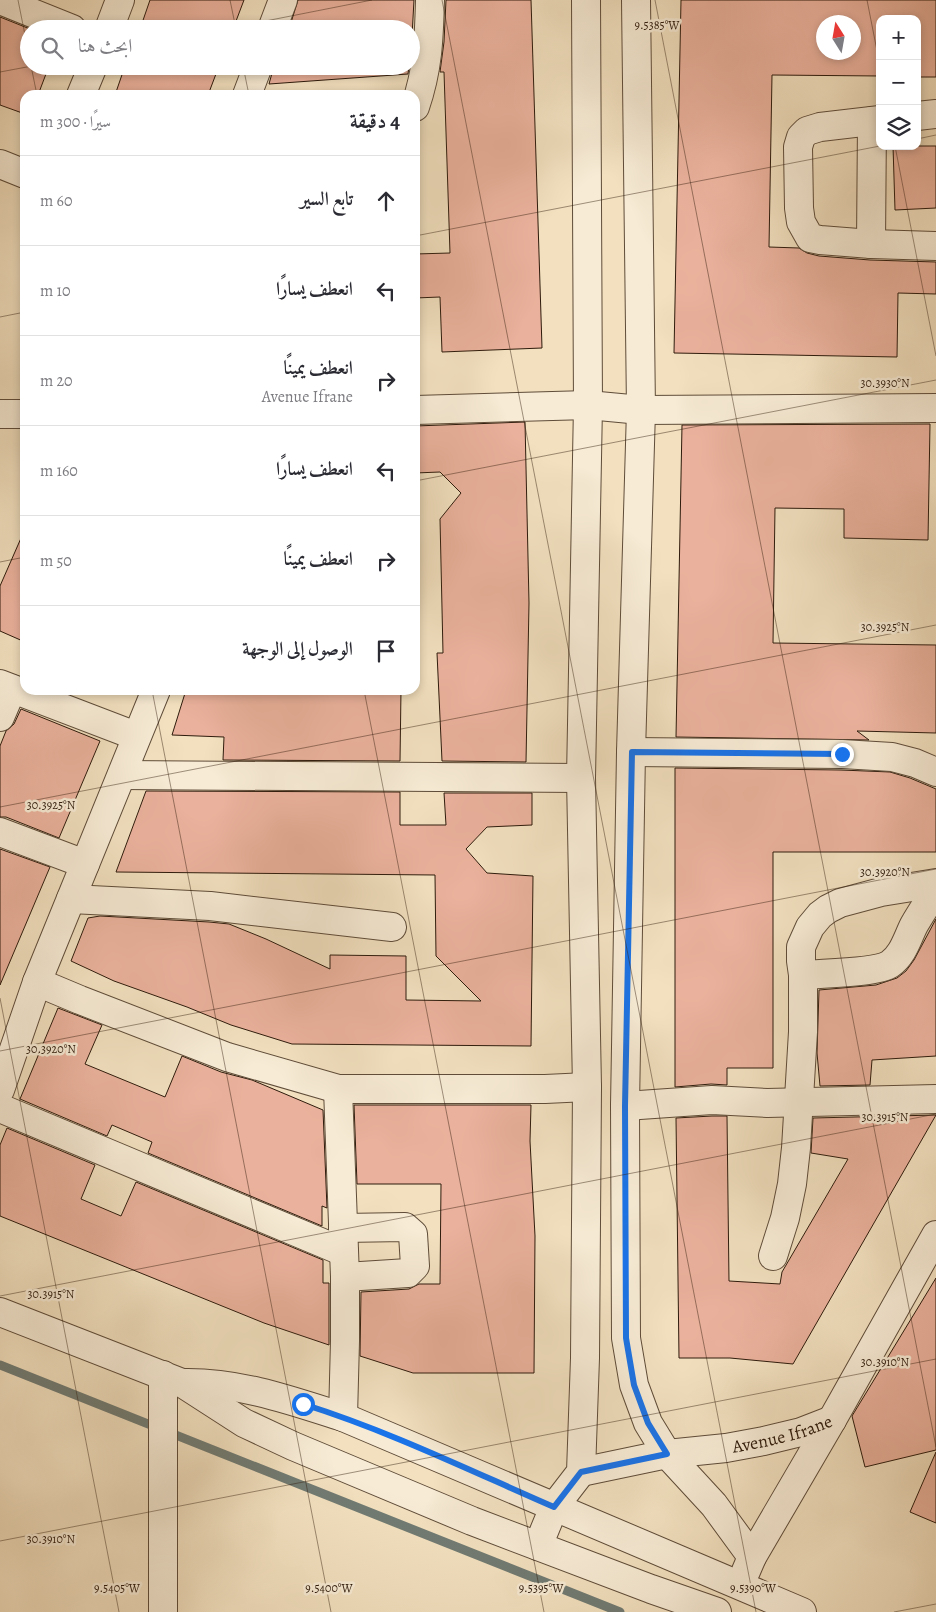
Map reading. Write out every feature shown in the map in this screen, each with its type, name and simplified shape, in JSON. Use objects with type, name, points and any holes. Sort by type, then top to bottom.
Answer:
[{"type":"street","points":[[0,0],[50,20]]},
{"type":"street","points":[[112,20],[120,0]]},
{"type":"street","points":[[275,20],[283,0]]},
{"type":"street","points":[[420,90],[425,74],[430,34],[430,0]]},
{"type":"street","points":[[538,1546],[554,1507],[581,1472],[585,1358],[587,1087],[581,778],[588,405],[586,0]]},
{"type":"street","points":[[636,0],[641,410],[625,1106],[626,1338],[634,1385],[648,1423],[667,1454],[714,1505],[752,1557]]},
{"type":"street","points":[[83,90],[89,75]]},
{"type":"street","points":[[249,90],[255,75]]},
{"type":"street","points":[[921,116],[936,114]]},
{"type":"street","points":[[871,244],[876,120],[808,131],[801,137],[798,147],[799,208],[800,222],[810,238],[871,244],[936,246]]},
{"type":"street","points":[[0,164],[20,172]]},
{"type":"street","points":[[420,410],[588,405],[641,410],[936,408]]},
{"type":"street","points":[[0,414],[20,414]]},
{"type":"street","points":[[0,718],[6,687],[20,692]]},
{"type":"street","points":[[27,695],[136,736]]},
{"type":"street","points":[[0,1090],[37,982],[154,695]]},
{"type":"street","points":[[632,752],[842,754],[892,757],[915,763],[936,772]]},
{"type":"street","points":[[122,775],[581,778]]},
{"type":"street","points":[[0,832],[84,864]]},
{"type":"street","points":[[773,1256],[785,1218],[792,1184],[800,1102],[803,975],[801,947],[810,927],[828,909],[862,896],[936,883]]},
{"type":"street","points":[[803,975],[871,970],[889,965],[906,943],[914,925],[936,889]]},
{"type":"street","points":[[71,899],[210,906],[392,927]]},
{"type":"street","points":[[37,982],[227,1057],[338,1089],[587,1087]]},
{"type":"street","points":[[338,1089],[344,1252],[345,1341],[343,1416]]},
{"type":"street","points":[[625,1106],[712,1100],[767,1104],[936,1100]]},
{"type":"street","points":[[0,1108],[344,1252]]},
{"type":"street","name":"Avenue Ifrane","points":[[581,1472],[667,1454],[726,1448],[764,1441],[801,1432],[832,1420],[935,1239]]},
{"type":"street","points":[[0,1312],[172,1379],[244,1423],[293,1446],[472,1521],[716,1612]]},
{"type":"street","points":[[172,1379],[237,1386],[268,1393],[343,1416],[802,1612]]},
{"type":"street","points":[[163,1612],[172,1379]]},
{"type":"street","points":[[727,1612],[752,1557],[832,1420]]},
{"type":"building","points":[[150,0],[244,0],[236,20],[143,20]]},
{"type":"building","points":[[298,0],[414,0],[413,20],[292,20]]},
{"type":"building","points":[[446,0],[531,0],[542,348],[442,352],[440,297],[420,298],[420,254],[450,253],[444,72],[440,72]]},
{"type":"building","points":[[681,0],[936,0],[936,77],[921,77],[921,15],[876,15],[876,76],[772,75],[769,247],[799,248],[807,253],[819,256],[936,262],[936,294],[898,293],[897,357],[674,353]]},
{"type":"building","points":[[0,17],[20,25],[20,75],[46,75],[40,90],[20,90],[20,112],[0,105]]},
{"type":"building","points":[[122,75],[216,75],[210,90],[117,90]]},
{"type":"building","points":[[272,75],[394,75],[269,84]]},
{"type":"building","points":[[921,146],[936,146],[936,208],[895,210],[893,150],[921,150]]},
{"type":"building","points":[[525,422],[529,603],[526,762],[442,761],[437,653],[443,653],[440,519],[461,493],[440,472],[420,473],[420,426]]},
{"type":"building","points":[[930,424],[928,540],[844,538],[844,509],[775,508],[773,643],[936,645],[936,733],[857,731],[869,740],[676,737],[682,425]]},
{"type":"building","points":[[20,540],[20,640],[0,631],[0,586]]},
{"type":"building","points":[[184,695],[401,695],[400,761],[223,760],[224,737],[172,735]]},
{"type":"building","points":[[21,709],[100,741],[59,838],[6,817],[0,817],[0,746],[6,731],[14,724]]},
{"type":"building","points":[[675,768],[890,772],[936,789],[936,852],[773,852],[773,1068],[727,1068],[727,1085],[711,1084],[675,1087]]},
{"type":"building","points":[[146,791],[400,792],[400,825],[446,825],[444,793],[532,793],[532,825],[487,827],[466,849],[487,873],[533,876],[531,1046],[292,1044],[231,1025],[114,981],[71,961],[88,918],[100,916],[209,922],[229,924],[330,969],[330,955],[406,956],[406,1000],[481,1001],[436,956],[435,875],[116,872]]},
{"type":"building","points":[[0,849],[50,867],[0,985]]},
{"type":"building","points":[[936,919],[936,1056],[872,1060],[870,1085],[820,1086],[817,1053],[819,990],[876,985],[897,978],[906,971],[914,960]]},
{"type":"building","points":[[58,1008],[102,1025],[85,1064],[165,1097],[182,1056],[221,1072],[252,1080],[323,1110],[327,1208],[322,1206],[322,1226],[148,1153],[152,1142],[112,1125],[107,1136],[20,1099]]},
{"type":"building","points":[[354,1105],[531,1105],[530,1141],[535,1236],[534,1373],[413,1373],[360,1356],[361,1292],[409,1289],[419,1284],[440,1284],[441,1184],[357,1184]]},
{"type":"building","points":[[936,1115],[793,1364],[730,1358],[679,1358],[676,1118],[727,1116],[729,1281],[780,1284],[782,1272],[848,1159],[811,1153],[813,1118]]},
{"type":"building","points":[[7,1128],[95,1165],[81,1199],[121,1216],[136,1182],[323,1260],[323,1283],[329,1283],[329,1345],[264,1323],[0,1216],[0,1145]]},
{"type":"building","points":[[936,1278],[936,1450],[865,1467],[852,1416]]},
{"type":"building","points":[[936,1452],[936,1523],[910,1512]]},
{"type":"waterway","points":[[0,1365],[620,1612]]},
{"type":"route","points":[[303,1404],[343,1416],[554,1507],[581,1472],[667,1454],[648,1423],[634,1385],[626,1338],[625,1106],[632,752],[842,754]]}]
